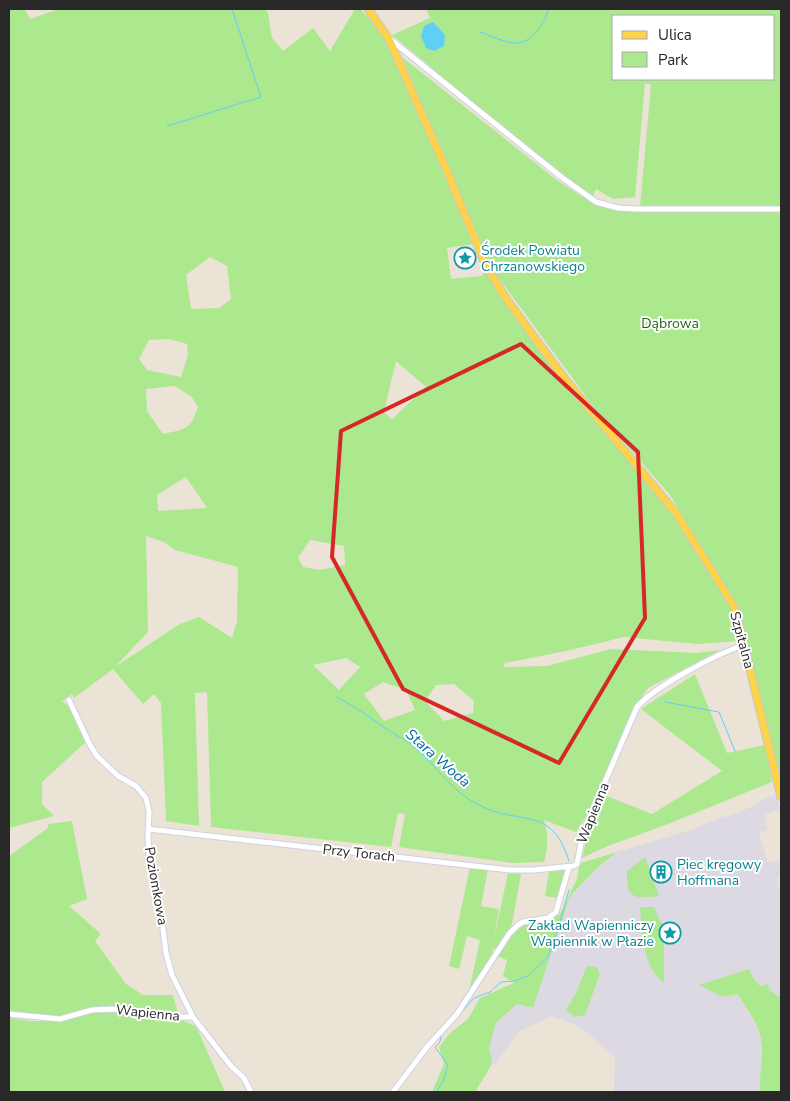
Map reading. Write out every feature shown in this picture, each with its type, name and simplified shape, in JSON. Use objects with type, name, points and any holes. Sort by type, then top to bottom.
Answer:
[{"type":"main road","points":[[368,9],[389,39]]},
{"type":"main road","name":"Szpitalna","points":[[389,39],[486,266],[507,300],[565,379],[666,499],[735,608],[781,797]]},
{"type":"street","points":[[389,39],[560,176],[596,202],[618,208],[637,209],[781,209]]},
{"type":"street","name":"Wapienna","points":[[393,1092],[427,1047],[457,1014],[509,934],[522,922],[548,918],[556,912],[569,867],[577,864],[583,833],[637,707],[652,693],[693,669],[744,645]]},
{"type":"street","name":"Poziomkowa","points":[[69,700],[97,756],[107,766],[142,792],[148,804],[149,853],[159,897],[166,954],[177,986],[193,1017]]},
{"type":"street","name":"Przy Torach","points":[[148,829],[510,870],[569,867]]},
{"type":"street","name":"Wapienna","points":[[9,1014],[60,1019],[92,1010],[112,1010],[193,1017],[231,1066],[244,1078],[251,1092]]},
{"type":"highlighted area","points":[[521,344],[638,452],[645,618],[559,763],[403,689],[332,557],[341,431]]},
{"type":"shaded area","name":"Zakład Wapienniczy Wapiennik w Płazie","points":[[776,794],[780,809],[764,815],[768,830],[759,833],[768,863],[781,860],[781,876],[777,878],[781,894],[781,995],[777,996],[769,989],[760,986],[753,978],[723,997],[738,994],[755,1023],[761,1040],[762,1075],[760,1092],[614,1092],[615,1057],[579,1026],[551,1016],[518,1032],[495,1065],[492,1064],[488,1048],[496,1023],[517,1004],[533,1008],[570,896],[597,868],[617,852],[688,831],[724,816],[727,817]]},
{"type":"green space","points":[[9,9],[25,9],[30,19],[59,9],[265,9],[268,13],[272,38],[283,51],[313,28],[330,51],[355,9],[360,9],[386,37],[473,244],[447,248],[451,279],[482,276],[484,269],[561,382],[664,502],[732,610],[739,641],[697,644],[624,637],[505,663],[503,667],[547,666],[611,649],[697,653],[720,650],[648,688],[633,710],[587,815],[576,832],[544,820],[547,841],[544,862],[512,863],[399,847],[405,814],[398,813],[391,847],[211,827],[207,692],[195,693],[199,826],[166,821],[161,703],[154,694],[143,704],[113,669],[74,698],[72,694],[62,701],[71,708],[89,739],[42,782],[42,804],[54,816],[9,828]],"holes":[[[210,257],[227,266],[231,299],[219,308],[191,309],[186,275]],[[169,339],[187,344],[188,355],[181,377],[147,370],[139,359],[149,340]],[[396,361],[426,387],[392,419],[384,412]],[[175,386],[192,397],[198,407],[192,420],[186,427],[163,434],[147,411],[146,389]],[[186,477],[207,508],[158,511],[157,495]],[[146,536],[164,542],[175,550],[238,567],[237,621],[232,638],[199,617],[178,625],[115,667],[148,632]],[[310,540],[344,546],[345,565],[320,570],[303,567],[298,558]],[[346,658],[360,667],[339,690],[313,665]],[[383,682],[406,690],[415,710],[384,721],[364,694]],[[454,684],[474,701],[473,713],[444,721],[425,701],[436,685]]]},
{"type":"green space","points":[[426,9],[781,9],[781,208],[640,207],[651,85],[645,83],[635,197],[613,199],[596,189],[593,196],[560,174],[392,35],[430,18]]},
{"type":"green space","name":"Dąbrowa","points":[[402,57],[558,181],[594,204],[618,210],[781,212],[780,780],[739,608],[670,495],[599,414],[490,266]]},
{"type":"green space","points":[[695,674],[727,753],[765,745],[772,782],[582,858],[589,830],[604,795],[652,814],[722,771],[641,709]]},
{"type":"green space","points":[[72,821],[87,899],[69,906],[101,934],[95,941],[126,984],[143,995],[173,995],[178,1014],[116,1007],[90,1008],[62,1017],[9,1012],[9,856],[48,828],[48,824]]},
{"type":"green space","points":[[617,852],[597,868],[570,896],[533,1008],[517,1004],[496,1023],[489,1048],[492,1064],[475,1092],[432,1092],[444,1064],[439,1047],[450,1033],[468,1019],[480,998],[514,983],[503,976],[507,960],[497,956],[511,933],[529,922],[548,919],[560,908],[558,918],[577,879],[581,863]]},
{"type":"green space","points":[[645,857],[659,896],[638,897],[630,892],[628,887],[627,871]]},
{"type":"green space","points":[[470,867],[488,869],[481,906],[499,909],[492,948],[508,873],[521,874],[512,924],[496,949],[492,949],[493,954],[468,996],[480,940],[467,936],[459,969],[449,966]]},
{"type":"green space","points":[[566,869],[559,898],[545,896],[549,871]]},
{"type":"green space","points":[[640,907],[654,907],[664,926],[664,983],[651,968],[647,958],[644,948]]},
{"type":"green space","points":[[587,966],[597,967],[600,974],[585,1015],[575,1017],[566,1010],[576,993]]},
{"type":"green space","points":[[749,969],[753,978],[760,986],[768,984],[769,989],[777,996],[781,995],[781,1092],[760,1092],[762,1047],[760,1034],[738,994],[723,997],[699,985]]},
{"type":"green space","points":[[113,1012],[181,1020],[196,1026],[225,1092],[9,1092],[9,1018],[31,1021],[62,1021],[93,1013]]},
{"type":"water","points":[[433,22],[445,35],[444,46],[434,51],[426,48],[421,36],[424,26]]},
{"type":"waterway","points":[[167,126],[261,97],[232,9]]},
{"type":"waterway","points":[[479,32],[505,41],[521,42],[532,37],[544,21],[549,9]]},
{"type":"waterway","points":[[745,631],[747,642]]},
{"type":"waterway","points":[[749,647],[755,675]]},
{"type":"waterway","name":"Stara Woda","points":[[337,697],[411,744],[451,785],[469,799],[494,811],[544,824],[553,831],[562,843],[569,861]]},
{"type":"waterway","points":[[665,702],[719,712],[735,751]]},
{"type":"waterway","name":"Stara Woda","points":[[437,1092],[444,1079],[448,1065],[435,1047],[440,1042],[441,1036],[474,998],[490,992],[501,982],[514,981],[528,976],[548,957],[569,890]]},
{"type":"place","name":"Środek Powiatu Chrzanowskiego","points":[[465,258]]},
{"type":"place","name":"Piec kręgowy Hoffmana","points":[[661,872]]},
{"type":"place","name":"Zakład Wapienniczy Wapiennik w Płazie","points":[[670,933]]}]
